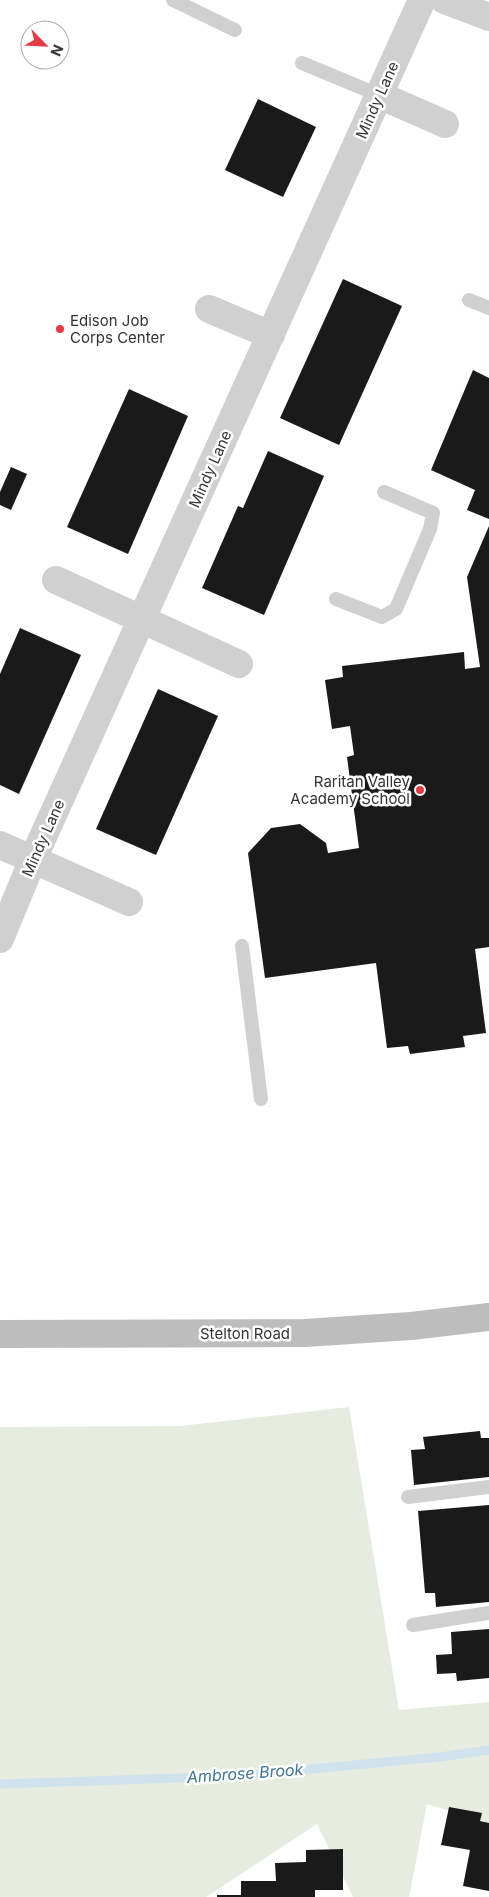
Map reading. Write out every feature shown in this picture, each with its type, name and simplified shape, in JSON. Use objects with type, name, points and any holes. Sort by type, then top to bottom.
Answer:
[{"type":"main road","name":"Stelton Road","points":[[0,1334],[304,1333],[411,1326],[489,1317]]},
{"type":"street","name":"Mindy Lane","points":[[0,940],[33,859],[422,0]]},
{"type":"street","points":[[444,0],[489,17]]},
{"type":"street","points":[[379,95],[445,124]]},
{"type":"street","points":[[209,309],[271,335]]},
{"type":"street","points":[[56,580],[239,664]]},
{"type":"street","points":[[0,845],[129,902]]},
{"type":"lane","points":[[173,0],[235,30]]},
{"type":"lane","points":[[302,63],[379,95]]},
{"type":"lane","points":[[469,300],[489,308]]},
{"type":"lane","points":[[336,599],[382,617],[396,609],[430,529],[433,513],[384,492]]},
{"type":"lane","points":[[242,946],[261,1099]]},
{"type":"lane","points":[[408,1498],[489,1487]]},
{"type":"lane","points":[[413,1625],[489,1613]]},
{"type":"shaded area","points":[[349,1407],[399,1710],[489,1702],[489,1823],[427,1804],[409,1897],[353,1897],[317,1824],[206,1897],[0,1897],[0,1427],[180,1426]]},
{"type":"building","points":[[258,99],[316,127],[283,197],[225,170]]},
{"type":"building","points":[[343,279],[402,306],[339,445],[280,418]]},
{"type":"building","points":[[473,370],[489,378],[489,519],[467,510],[475,490],[431,470]]},
{"type":"building","points":[[129,389],[188,416],[128,554],[67,527]]},
{"type":"building","points":[[268,451],[324,476],[264,615],[202,588],[238,506],[243,508]]},
{"type":"building","points":[[11,467],[27,474],[11,510],[0,505],[0,492]]},
{"type":"building","name":"Raritan Valley Academy School","points":[[489,526],[489,947],[475,949],[486,1033],[463,1036],[465,1047],[410,1054],[408,1046],[387,1048],[376,963],[265,978],[248,853],[271,828],[300,824],[326,843],[328,853],[359,848],[347,757],[354,755],[350,726],[332,729],[325,680],[343,677],[342,666],[464,652],[465,669],[480,667],[467,577]]},
{"type":"building","points":[[20,628],[81,655],[19,794],[0,785],[0,674]]},
{"type":"building","points":[[158,689],[218,716],[156,855],[96,829]]},
{"type":"building","points":[[480,1431],[481,1438],[489,1438],[489,1477],[414,1485],[411,1450],[425,1449],[423,1437]]},
{"type":"building","points":[[489,1505],[489,1602],[436,1607],[435,1593],[425,1593],[418,1511]]},
{"type":"building","points":[[489,1629],[489,1678],[457,1681],[456,1673],[437,1674],[436,1655],[452,1654],[451,1632]]},
{"type":"building","points":[[449,1807],[482,1813],[480,1821],[489,1823],[489,1891],[463,1886],[470,1850],[441,1845]]},
{"type":"building","points":[[343,1849],[343,1890],[315,1890],[315,1897],[217,1897],[217,1895],[241,1895],[241,1881],[276,1881],[275,1863],[306,1862],[306,1850]]},
{"type":"waterway","name":"Ambrose Brook","points":[[0,1784],[239,1776],[439,1757],[489,1750]]},
{"type":"place","name":"Edison Job Corps Center","points":[[60,329]]},
{"type":"place","name":"Raritan Valley Academy School","points":[[420,790]]}]
